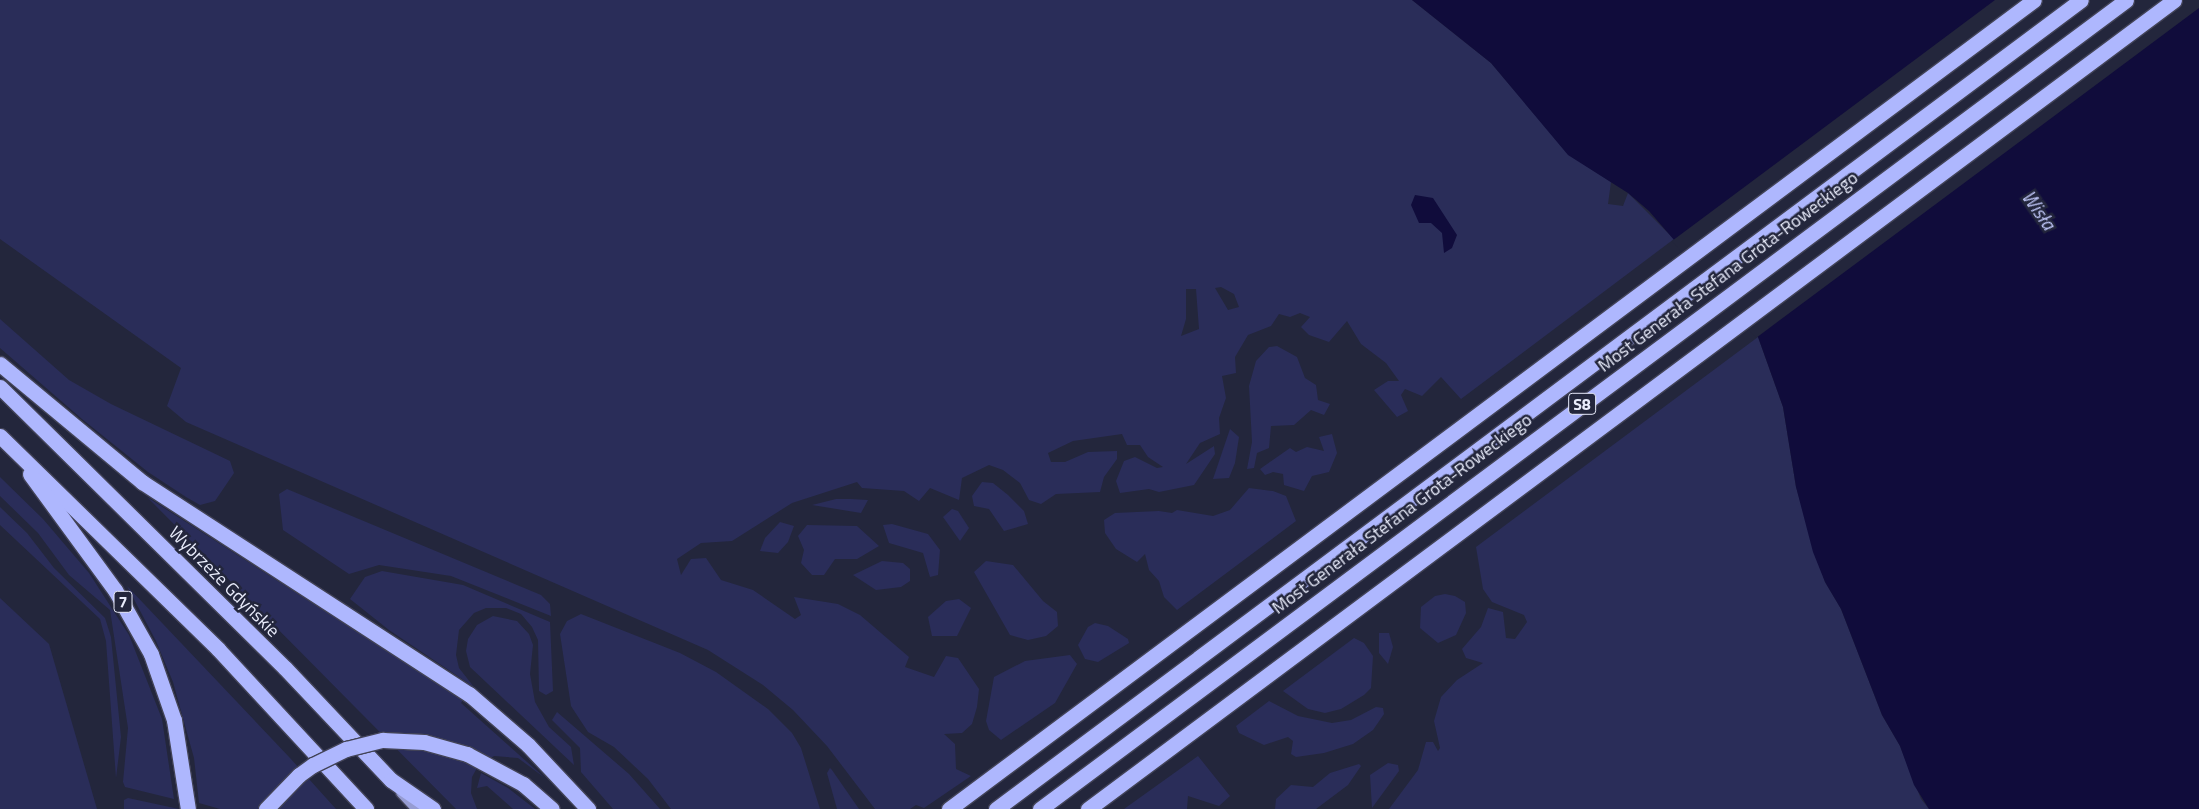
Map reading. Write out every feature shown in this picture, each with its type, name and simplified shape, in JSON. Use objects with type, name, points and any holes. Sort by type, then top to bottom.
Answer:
[{"type":"highway","points":[[949,809],[2034,0]]},
{"type":"highway","name":"Most Generała Stefana Grota-Roweckiego","points":[[996,809],[2081,0]]},
{"type":"highway","name":"Most Generała Stefana Grota-Roweckiego","points":[[1040,809],[2126,0]]},
{"type":"highway","points":[[1088,809],[2174,0]]},
{"type":"highway","points":[[0,364],[142,482],[469,694],[528,745],[588,809]]},
{"type":"highway","name":"Wybrzeże Gdyńskie","points":[[0,387],[285,668],[391,780]]},
{"type":"highway","points":[[2,439],[218,649],[366,809]]},
{"type":"highway","name":"7","points":[[2,439],[110,583],[142,634],[170,702],[188,809]]},
{"type":"highway","points":[[266,809],[299,775],[313,765],[346,749],[390,740],[445,746],[486,762],[523,784],[552,809]]},
{"type":"highway","points":[[391,780],[433,809]]},
{"type":"main road","name":"Wybrzeże Gdyńskie","points":[[391,780],[418,809]]},
{"type":"shaded area","points":[[0,0],[1412,0],[1491,63],[1568,154],[1611,182],[1608,204],[1623,206],[1628,193],[1674,239],[1461,399],[1441,377],[1422,396],[1405,389],[1401,395],[1408,411],[1397,417],[1374,390],[1388,381],[1399,381],[1386,363],[1361,344],[1347,321],[1329,342],[1309,335],[1301,327],[1310,317],[1300,313],[1290,317],[1279,314],[1271,326],[1248,335],[1235,357],[1236,373],[1222,376],[1226,398],[1219,418],[1220,434],[1200,443],[1186,464],[1214,446],[1215,454],[1194,485],[1159,492],[1149,489],[1120,493],[1116,481],[1124,461],[1135,457],[1157,468],[1163,467],[1148,457],[1140,445],[1127,445],[1122,434],[1073,441],[1048,453],[1051,462],[1065,462],[1088,452],[1117,451],[1117,459],[1104,477],[1100,492],[1056,494],[1041,504],[1029,500],[1020,483],[1003,470],[989,465],[962,478],[959,500],[930,488],[919,501],[904,491],[862,488],[857,482],[792,503],[732,541],[701,543],[677,559],[681,575],[691,559],[706,558],[721,580],[753,590],[795,619],[801,615],[794,597],[838,604],[860,615],[909,657],[905,667],[934,677],[946,656],[958,658],[979,689],[977,707],[972,724],[962,733],[944,734],[955,744],[956,769],[971,776],[924,808],[916,805],[910,809],[875,809],[827,746],[793,710],[763,685],[708,650],[186,422],[167,406],[181,368],[0,239]],"holes":[[[1221,287],[1234,294],[1239,307],[1228,310],[1215,288]],[[1186,289],[1196,289],[1199,329],[1181,336],[1186,319]]]},
{"type":"shaded area","points":[[0,319],[69,380],[111,404],[230,461],[234,473],[215,501],[200,505],[186,497],[148,472],[82,419],[0,348]]},
{"type":"shaded area","points":[[1758,337],[1783,407],[1796,487],[1825,582],[1841,609],[1882,715],[1900,746],[1921,799],[1929,809],[1389,809],[1418,770],[1426,742],[1433,742],[1438,751],[1440,748],[1434,721],[1441,697],[1457,680],[1483,663],[1466,658],[1462,649],[1481,627],[1488,608],[1503,612],[1506,638],[1515,639],[1527,622],[1524,615],[1492,602],[1483,589],[1476,547]]},
{"type":"shaded area","points":[[1277,346],[1297,357],[1305,378],[1316,385],[1318,400],[1330,404],[1324,415],[1311,410],[1294,425],[1271,426],[1269,448],[1257,453],[1254,468],[1247,469],[1252,442],[1249,386],[1256,361],[1269,347]]},
{"type":"shaded area","points":[[1230,429],[1239,437],[1235,463],[1229,478],[1213,479]]},
{"type":"shaded area","points":[[1332,434],[1337,453],[1329,472],[1312,476],[1304,491],[1284,485],[1283,474],[1273,472],[1265,475],[1260,469],[1290,448],[1296,452],[1307,447],[1324,451],[1319,437]]},
{"type":"shaded area","points":[[0,477],[43,519],[89,573],[129,635],[162,719],[174,799],[125,787],[123,782],[128,728],[110,610],[69,575],[38,533],[0,496]]},
{"type":"shaded area","points":[[982,482],[993,483],[1008,495],[1024,511],[1028,524],[1004,531],[989,509],[974,506],[972,496]]},
{"type":"shaded area","points":[[1249,488],[1273,491],[1286,496],[1296,521],[1177,610],[1164,597],[1159,581],[1149,570],[1145,554],[1137,562],[1116,549],[1105,533],[1104,520],[1115,513],[1159,511],[1172,513],[1177,510],[1213,516],[1230,510]]},
{"type":"shaded area","points":[[287,489],[541,595],[550,604],[551,616],[451,576],[379,565],[349,574],[283,530],[279,494]]},
{"type":"shaded area","points":[[147,497],[463,700],[461,703],[545,778],[518,758],[494,756],[478,766],[472,777],[471,793],[477,809],[456,809]]},
{"type":"shaded area","points":[[836,499],[868,500],[861,513],[812,505]]},
{"type":"shaded area","points":[[0,507],[27,533],[54,568],[105,618],[111,637],[121,737],[116,778],[106,641],[100,619],[0,525]]},
{"type":"shaded area","points":[[952,509],[958,511],[969,528],[960,541],[943,517]]},
{"type":"shaded area","points":[[780,522],[794,526],[788,542],[778,553],[760,551],[765,538]]},
{"type":"shaded area","points":[[892,524],[928,534],[940,550],[938,575],[930,577],[923,553],[889,543],[883,525]]},
{"type":"shaded area","points":[[807,525],[857,526],[879,546],[857,559],[835,559],[824,575],[812,575],[801,563],[804,550],[798,536]]},
{"type":"shaded area","points":[[882,561],[903,563],[910,569],[910,581],[901,587],[876,590],[853,575]]},
{"type":"shaded area","points":[[986,561],[1013,565],[1043,601],[1057,612],[1058,626],[1046,636],[1028,640],[1010,635],[974,572]]},
{"type":"shaded area","points":[[382,571],[463,585],[550,622],[553,691],[546,695],[539,691],[538,640],[532,627],[521,614],[506,608],[486,608],[474,613],[459,630],[456,655],[459,668],[474,687],[389,630],[350,599],[365,577]]},
{"type":"shaded area","points":[[127,586],[336,809],[220,809],[199,803],[194,758],[173,682],[156,641]]},
{"type":"shaded area","points":[[1445,594],[1455,596],[1465,602],[1466,613],[1456,635],[1438,643],[1420,628],[1421,607],[1435,596]]},
{"type":"shaded area","points":[[0,598],[49,644],[97,809],[0,809]]},
{"type":"shaded area","points":[[959,599],[971,608],[957,636],[932,636],[928,617],[946,601]]},
{"type":"shaded area","points":[[581,614],[680,653],[716,672],[768,709],[792,733],[801,748],[820,809],[671,809],[648,779],[614,747],[588,732],[571,706],[560,634],[567,621]]},
{"type":"shaded area","points":[[493,616],[517,621],[529,634],[533,645],[530,674],[535,702],[549,727],[571,747],[574,765],[470,667],[466,651],[468,639],[477,625]]},
{"type":"shaded area","points":[[1095,623],[1108,626],[1128,639],[1129,643],[1098,662],[1085,659],[1078,645],[1088,627]]},
{"type":"shaded area","points":[[1379,633],[1389,633],[1393,647],[1388,664],[1379,653]]},
{"type":"shaded area","points":[[1354,638],[1364,643],[1373,656],[1371,688],[1364,695],[1341,709],[1325,713],[1308,709],[1283,691]]},
{"type":"shaded area","points":[[1070,655],[1077,664],[1055,703],[1001,740],[989,730],[986,721],[994,677],[1025,661]]},
{"type":"shaded area","points":[[1269,701],[1298,716],[1332,723],[1351,720],[1376,707],[1383,708],[1384,714],[1373,730],[1353,744],[1324,753],[1296,757],[1291,754],[1293,741],[1288,737],[1264,745],[1239,733],[1236,726]]},
{"type":"shaded area","points":[[557,712],[629,774],[660,809],[613,809],[581,772],[580,748],[552,720]]},
{"type":"shaded area","points":[[1198,756],[1230,796],[1219,806],[1188,796],[1187,809],[1124,809]]},
{"type":"shaded area","points":[[1388,763],[1398,765],[1399,771],[1372,808],[1370,775]]},
{"type":"shaded area","points":[[1359,764],[1361,766],[1348,785],[1316,809],[1275,809],[1276,799],[1291,785],[1313,787],[1330,773]]},
{"type":"shaded area","points":[[830,768],[859,809],[837,809],[827,773]]},
{"type":"shaded area","points":[[481,773],[508,788],[535,809],[513,809],[487,786],[477,788]]},
{"type":"shaded area","points":[[128,798],[179,809],[124,809],[124,800]]},
{"type":"water","name":"Wisła","points":[[1412,0],[2199,0],[2199,809],[1929,809],[1914,785],[1900,746],[1882,715],[1841,609],[1825,582],[1813,552],[1796,487],[1783,407],[1758,337],[1649,211],[1628,193],[1568,155],[1491,63]]},
{"type":"water","points":[[1415,195],[1433,198],[1457,235],[1452,248],[1444,253],[1442,233],[1431,223],[1419,223],[1411,205]]},
{"type":"pier","points":[[1995,0],[2199,0],[2199,8],[1756,338],[1672,241]]}]
